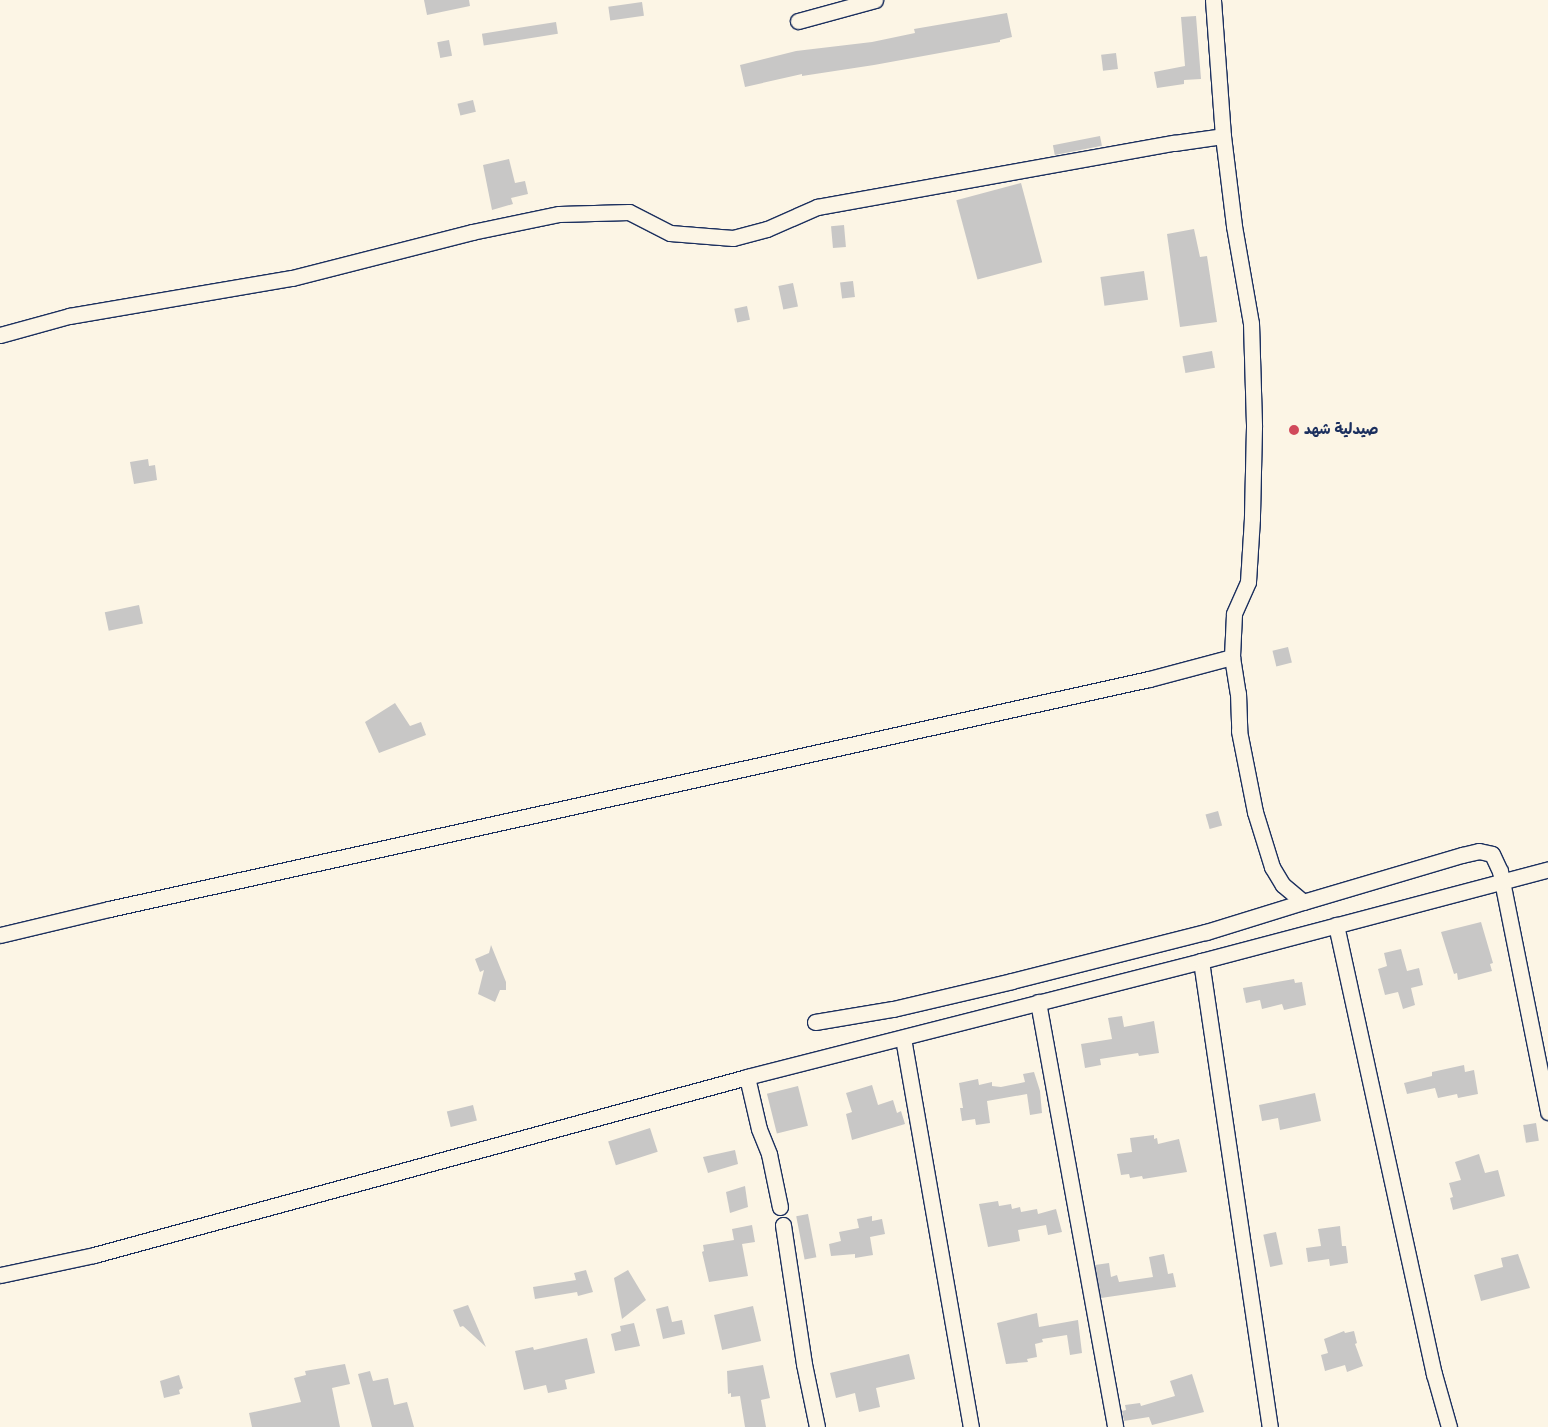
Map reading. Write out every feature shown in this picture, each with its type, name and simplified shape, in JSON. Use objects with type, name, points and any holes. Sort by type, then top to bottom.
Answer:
[{"type":"street","points":[[798,21],[875,0]]},
{"type":"street","points":[[1213,0],[1223,136],[1234,226],[1251,322],[1254,427],[1248,582],[1234,614],[1232,657],[1238,693],[1239,731],[1255,812],[1272,867],[1283,885],[1303,902]]},
{"type":"street","points":[[0,335],[69,316],[292,278],[472,232],[559,214],[629,212],[670,233],[733,238],[767,229],[817,207],[1174,143],[1223,136]]},
{"type":"street","points":[[0,935],[1150,679],[1232,657]]},
{"type":"street","points":[[815,1022],[893,1009],[1206,932],[1479,851],[1492,854],[1500,871],[1548,1112]]},
{"type":"street","points":[[0,1275],[94,1255],[747,1077],[1201,962],[1548,869]]},
{"type":"street","points":[[1336,925],[1434,1374],[1449,1427]]},
{"type":"street","points":[[1201,962],[1270,1427]]},
{"type":"street","points":[[1038,1002],[1115,1427]]},
{"type":"street","points":[[903,1038],[971,1427]]},
{"type":"street","points":[[747,1077],[759,1129],[769,1154],[780,1207]]},
{"type":"street","points":[[783,1225],[804,1364],[817,1427]]},
{"type":"building","points":[[424,0],[469,0],[470,6],[427,15]]},
{"type":"building","points":[[642,2],[644,16],[610,21],[608,7]]},
{"type":"building","points":[[1007,13],[1012,37],[1000,40],[1000,42],[874,65],[802,76],[802,74],[745,87],[740,65],[796,51],[872,42],[915,33],[914,29]]},
{"type":"building","points":[[1196,16],[1201,79],[1184,80],[1184,84],[1157,88],[1154,72],[1185,66],[1181,17]]},
{"type":"building","points":[[556,22],[558,34],[484,46],[482,34]]},
{"type":"building","points":[[449,40],[452,56],[440,58],[437,42]]},
{"type":"building","points":[[1116,53],[1118,69],[1103,71],[1101,55]]},
{"type":"building","points":[[473,100],[476,112],[460,116],[457,104]]},
{"type":"building","points":[[1100,136],[1102,146],[1055,155],[1053,145]]},
{"type":"building","points":[[509,159],[515,183],[525,181],[528,194],[511,198],[513,204],[492,210],[483,165]]},
{"type":"building","points":[[1021,183],[1042,262],[978,280],[956,200]]},
{"type":"building","points":[[844,225],[846,247],[833,248],[831,226]]},
{"type":"building","points":[[1194,229],[1200,257],[1207,256],[1217,322],[1180,327],[1167,234]]},
{"type":"building","points":[[1144,271],[1148,300],[1104,306],[1100,277]]},
{"type":"building","points":[[853,281],[855,297],[842,298],[840,283]]},
{"type":"building","points":[[793,283],[798,306],[783,310],[778,286]]},
{"type":"building","points":[[747,306],[750,320],[737,322],[734,309]]},
{"type":"building","points":[[1212,351],[1215,368],[1185,373],[1182,356]]},
{"type":"building","points":[[148,459],[149,466],[155,465],[157,480],[134,484],[130,462]]},
{"type":"building","points":[[139,605],[143,624],[109,631],[105,612]]},
{"type":"building","points":[[1288,647],[1292,663],[1276,666],[1272,651]]},
{"type":"building","points":[[395,703],[410,726],[421,722],[426,735],[379,753],[365,722]]},
{"type":"building","points":[[1218,811],[1222,825],[1210,829],[1206,815]]},
{"type":"building","points":[[1481,922],[1493,963],[1490,964],[1492,971],[1458,980],[1457,973],[1454,974],[1441,932]]},
{"type":"building","points":[[491,945],[506,982],[506,990],[500,990],[495,1002],[478,994],[484,970],[480,972],[475,959],[489,953]]},
{"type":"building","points":[[1401,949],[1407,971],[1419,968],[1423,985],[1411,988],[1415,1005],[1403,1009],[1398,992],[1385,995],[1378,969],[1387,966],[1384,953]]},
{"type":"building","points":[[1294,979],[1295,983],[1302,982],[1306,1005],[1284,1010],[1282,1004],[1262,1009],[1260,1000],[1246,1003],[1243,988]]},
{"type":"building","points":[[1122,1016],[1124,1027],[1154,1021],[1159,1053],[1139,1056],[1138,1053],[1100,1059],[1101,1065],[1085,1068],[1081,1044],[1112,1039],[1108,1018]]},
{"type":"building","points":[[1464,1065],[1465,1072],[1474,1070],[1478,1094],[1458,1098],[1457,1094],[1438,1098],[1435,1088],[1407,1094],[1404,1083],[1432,1076],[1432,1072]]},
{"type":"building","points":[[1034,1072],[1040,1091],[1042,1113],[1030,1115],[1027,1094],[987,1101],[990,1123],[976,1125],[975,1119],[962,1121],[960,1108],[963,1108],[959,1083],[978,1079],[979,1085],[992,1082],[992,1086],[1001,1087],[1025,1082],[1023,1074]]},
{"type":"building","points":[[872,1085],[878,1105],[893,1100],[897,1113],[901,1111],[905,1124],[852,1140],[846,1114],[852,1112],[846,1093]]},
{"type":"building","points":[[798,1086],[808,1126],[777,1134],[767,1094]]},
{"type":"building","points":[[1315,1093],[1321,1121],[1280,1130],[1278,1118],[1262,1121],[1259,1105]]},
{"type":"building","points":[[473,1105],[477,1121],[451,1127],[447,1112]]},
{"type":"building","points":[[1536,1123],[1539,1141],[1526,1143],[1523,1125]]},
{"type":"building","points":[[650,1128],[658,1152],[616,1165],[608,1142]]},
{"type":"building","points":[[1154,1135],[1154,1139],[1157,1138],[1158,1144],[1179,1139],[1187,1172],[1143,1179],[1142,1176],[1130,1178],[1129,1174],[1121,1175],[1117,1154],[1132,1152],[1130,1138]]},
{"type":"building","points":[[735,1150],[738,1164],[708,1173],[703,1157]]},
{"type":"building","points":[[1479,1154],[1485,1173],[1498,1170],[1505,1196],[1453,1210],[1450,1198],[1453,1197],[1449,1183],[1461,1180],[1455,1162]]},
{"type":"building","points":[[745,1186],[748,1207],[730,1213],[726,1192]]},
{"type":"building","points":[[998,1201],[999,1206],[1011,1204],[1012,1209],[1020,1207],[1021,1212],[1037,1209],[1038,1214],[1056,1209],[1062,1232],[1048,1235],[1046,1225],[1018,1230],[1020,1241],[988,1247],[979,1204]]},
{"type":"building","points":[[808,1214],[816,1257],[805,1259],[796,1216]]},
{"type":"building","points":[[872,1216],[872,1221],[882,1219],[885,1234],[870,1237],[873,1255],[855,1258],[855,1254],[831,1256],[829,1244],[841,1241],[839,1232],[859,1228],[857,1219]]},
{"type":"building","points":[[752,1225],[755,1242],[742,1244],[748,1276],[709,1282],[702,1252],[704,1251],[703,1245],[734,1240],[732,1229]]},
{"type":"building","points":[[1340,1226],[1342,1246],[1346,1246],[1348,1263],[1330,1266],[1329,1259],[1308,1262],[1306,1248],[1321,1246],[1318,1229]]},
{"type":"building","points":[[1276,1232],[1283,1264],[1270,1267],[1263,1235]]},
{"type":"building","points":[[1164,1254],[1168,1274],[1173,1273],[1176,1287],[1101,1298],[1095,1265],[1109,1263],[1111,1277],[1117,1275],[1119,1282],[1153,1277],[1149,1257]]},
{"type":"building","points":[[1518,1254],[1530,1288],[1481,1301],[1474,1275],[1503,1267],[1501,1258]]},
{"type":"building","points":[[586,1270],[593,1292],[578,1296],[577,1292],[535,1299],[533,1287],[576,1280],[574,1273]]},
{"type":"building","points":[[628,1270],[646,1300],[622,1319],[614,1278]]},
{"type":"building","points":[[468,1305],[486,1347],[463,1326],[460,1327],[453,1310]]},
{"type":"building","points":[[668,1306],[672,1322],[682,1320],[685,1334],[663,1339],[656,1309]]},
{"type":"building","points":[[753,1306],[761,1341],[722,1350],[714,1315]]},
{"type":"building","points":[[1037,1313],[1039,1327],[1078,1320],[1082,1353],[1070,1355],[1067,1335],[1042,1339],[1043,1342],[1035,1344],[1037,1357],[1027,1359],[1028,1362],[1006,1364],[997,1323]]},
{"type":"building","points":[[634,1323],[640,1346],[615,1351],[611,1334],[621,1331],[620,1326]]},
{"type":"building","points":[[1344,1331],[1345,1333],[1354,1331],[1357,1343],[1355,1344],[1363,1366],[1347,1372],[1345,1365],[1325,1371],[1321,1355],[1328,1353],[1324,1339]]},
{"type":"building","points":[[587,1338],[595,1373],[565,1380],[567,1389],[548,1393],[546,1385],[524,1390],[515,1351],[533,1347],[534,1350]]},
{"type":"building","points":[[909,1354],[915,1379],[876,1388],[880,1407],[859,1412],[855,1393],[836,1398],[830,1373]]},
{"type":"building","points":[[345,1364],[350,1384],[332,1388],[340,1427],[252,1427],[249,1413],[301,1402],[294,1378],[306,1375],[305,1371]]},
{"type":"building","points":[[763,1365],[770,1398],[761,1400],[766,1427],[745,1427],[740,1396],[731,1397],[731,1393],[728,1394],[727,1371]]},
{"type":"building","points":[[370,1371],[373,1381],[388,1378],[394,1405],[407,1402],[414,1427],[372,1427],[358,1374]]},
{"type":"building","points":[[1192,1374],[1204,1412],[1152,1425],[1149,1417],[1124,1421],[1122,1411],[1126,1410],[1125,1405],[1140,1403],[1141,1406],[1175,1396],[1170,1381]]},
{"type":"building","points":[[179,1375],[183,1388],[179,1390],[180,1394],[164,1398],[160,1381]]},
{"type":"place","name":"صيدلية شهد","points":[[1294,430]]}]
